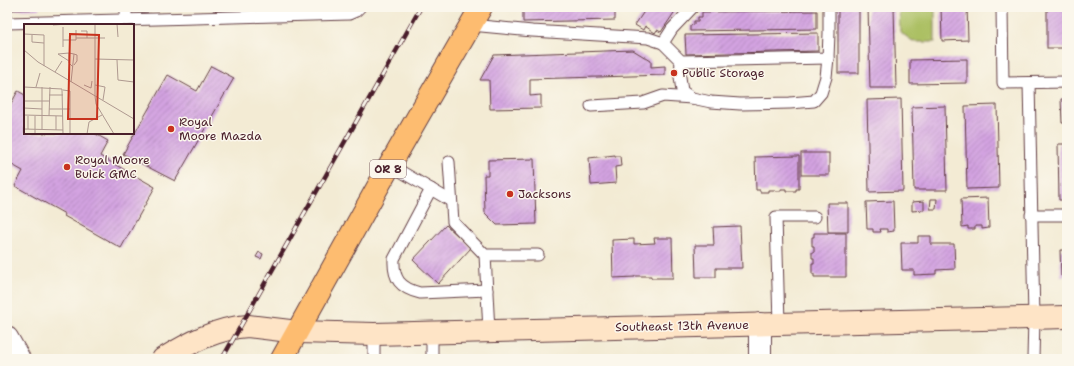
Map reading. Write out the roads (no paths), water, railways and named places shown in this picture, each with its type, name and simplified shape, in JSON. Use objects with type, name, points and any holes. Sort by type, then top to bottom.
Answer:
[{"type":"main road","name":"OR 8","points":[[282,359],[390,165],[476,16]]},
{"type":"street","name":"Southeast 13th Avenue","points":[[163,359],[188,344],[204,337],[241,326],[298,332],[374,334],[1067,317]]},
{"type":"street","points":[[760,359],[769,324]]},
{"type":"street","points":[[7,338],[19,359]]},
{"type":"lane","points":[[126,7],[126,20]]},
{"type":"lane","points":[[7,23],[349,14],[356,11],[360,7]]},
{"type":"lane","points":[[664,43],[672,29],[693,7]]},
{"type":"lane","points":[[592,106],[643,104],[664,96],[740,104],[790,103],[814,100],[821,93],[826,77],[829,7]]},
{"type":"lane","points":[[1002,7],[1003,83],[1067,82]]},
{"type":"lane","points":[[476,16],[532,31],[648,38],[664,43],[681,61],[680,77],[682,91],[692,98]]},
{"type":"lane","points":[[681,61],[828,58]]},
{"type":"lane","points":[[1029,82],[1034,318],[1033,359]]},
{"type":"lane","points":[[449,162],[453,222],[485,255],[489,331]]},
{"type":"lane","points":[[390,165],[451,201]]},
{"type":"lane","points":[[431,189],[394,259],[396,278],[402,286],[410,291],[420,293],[487,290]]},
{"type":"lane","points":[[1031,216],[1067,215]]},
{"type":"lane","points":[[769,324],[776,217],[815,217]]},
{"type":"lane","points":[[485,255],[538,255]]},
{"type":"lane","points":[[432,333],[432,359]]},
{"type":"lane","points":[[374,334],[374,359]]},
{"type":"railway","points":[[222,359],[421,7]]},
{"type":"place","name":"Public Storage","points":[[674,73]]},
{"type":"place","name":"Royal Moore Mazda","points":[[171,129]]},
{"type":"place","name":"Royal Moore Buick GMC","points":[[67,167]]},
{"type":"place","name":"Jacksons","points":[[510,194]]}]
